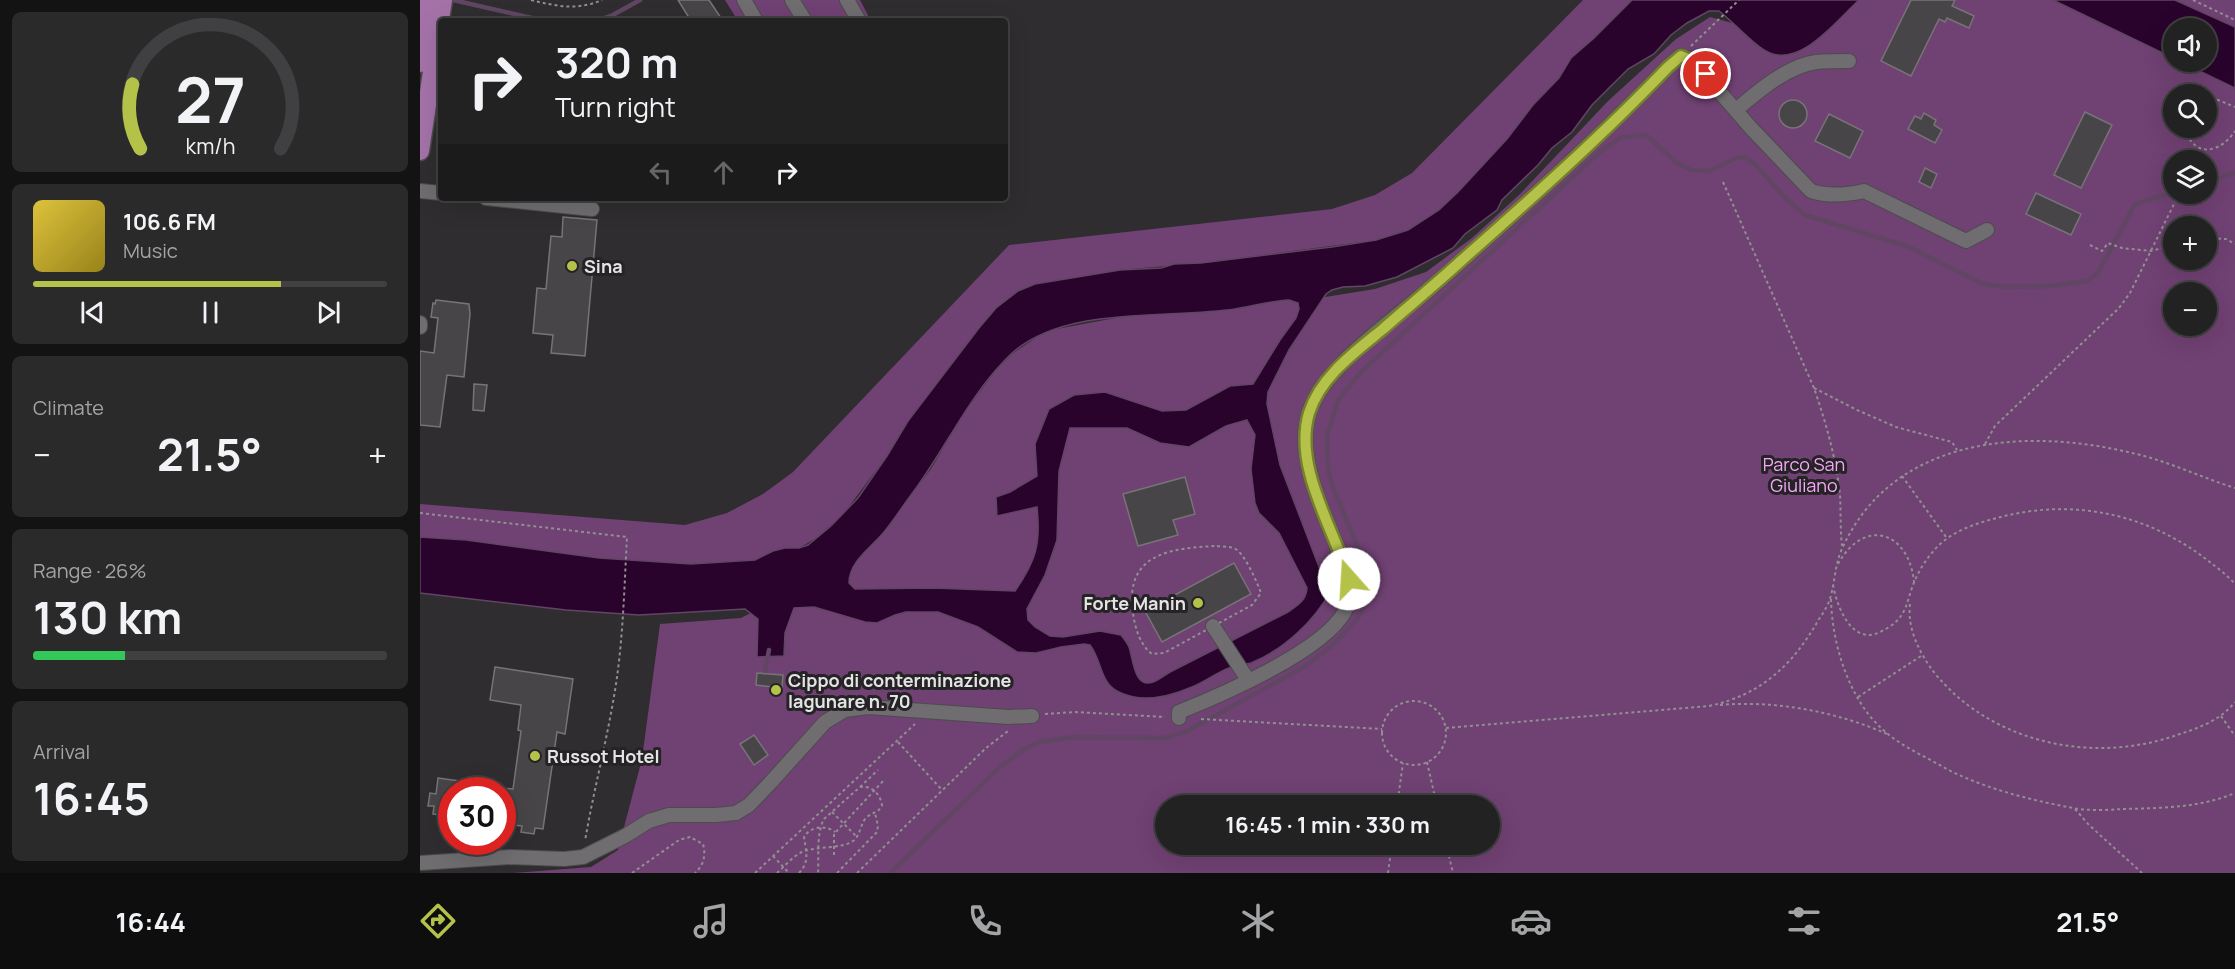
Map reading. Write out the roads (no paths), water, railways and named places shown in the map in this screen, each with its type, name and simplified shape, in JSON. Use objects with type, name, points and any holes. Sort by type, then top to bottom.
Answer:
[{"type":"main road","points":[[420,63],[435,7]]},
{"type":"main road","points":[[420,151],[435,7]]},
{"type":"street","points":[[744,0],[754,18]]},
{"type":"street","points":[[792,0],[803,18]]},
{"type":"street","points":[[847,0],[858,18]]},
{"type":"street","points":[[1179,717],[1179,712],[1208,702],[1244,675],[1308,648],[1332,628],[1346,609],[1349,579],[1312,480],[1306,442],[1309,414],[1328,379],[1533,196],[1681,56],[1693,61],[1802,184],[1811,191],[1848,195],[1864,191],[1966,241],[1987,230]]},
{"type":"street","points":[[1736,110],[1766,85],[1814,62],[1849,61]]},
{"type":"street","points":[[420,191],[438,193]]},
{"type":"street","points":[[515,201],[592,209]]},
{"type":"street","points":[[1213,626],[1244,675]]},
{"type":"street","points":[[420,863],[510,857],[564,859],[583,857],[649,821],[669,815],[736,813],[749,805],[764,790],[825,722],[845,710],[868,707],[1032,717]]},
{"type":"waterway","points":[[453,0],[532,18]]},
{"type":"waterway","points":[[605,18],[640,0]]},
{"type":"waterway","points":[[890,873],[1001,766],[1026,748],[1040,742],[1074,737],[1165,738],[1187,731],[1304,667],[1333,645],[1357,619],[1365,606],[1366,594],[1361,555],[1332,485],[1328,469],[1327,435],[1338,400],[1361,372],[1601,151],[1622,137],[1646,135],[1676,162],[1691,170],[1709,171],[1734,159],[1744,157],[1755,164],[1785,198],[1805,215],[1909,247],[1983,284],[2004,287],[2050,286],[2087,281],[2098,273],[2135,204],[2163,195]]},
{"type":"waterway","points":[[2217,179],[2235,173]]},
{"type":"waterway","points":[[764,677],[769,650]]},
{"type":"place","name":"Sina","points":[[572,266]]},
{"type":"place","name":"Forte Manin","points":[[1198,603]]},
{"type":"place","name":"Cippo di conterminazione lagunare n. 70","points":[[776,690]]},
{"type":"place","name":"Russot Hotel","points":[[535,756]]},
{"type":"park label","name":"Parco San Giuliano","points":[[1804,474]]}]
